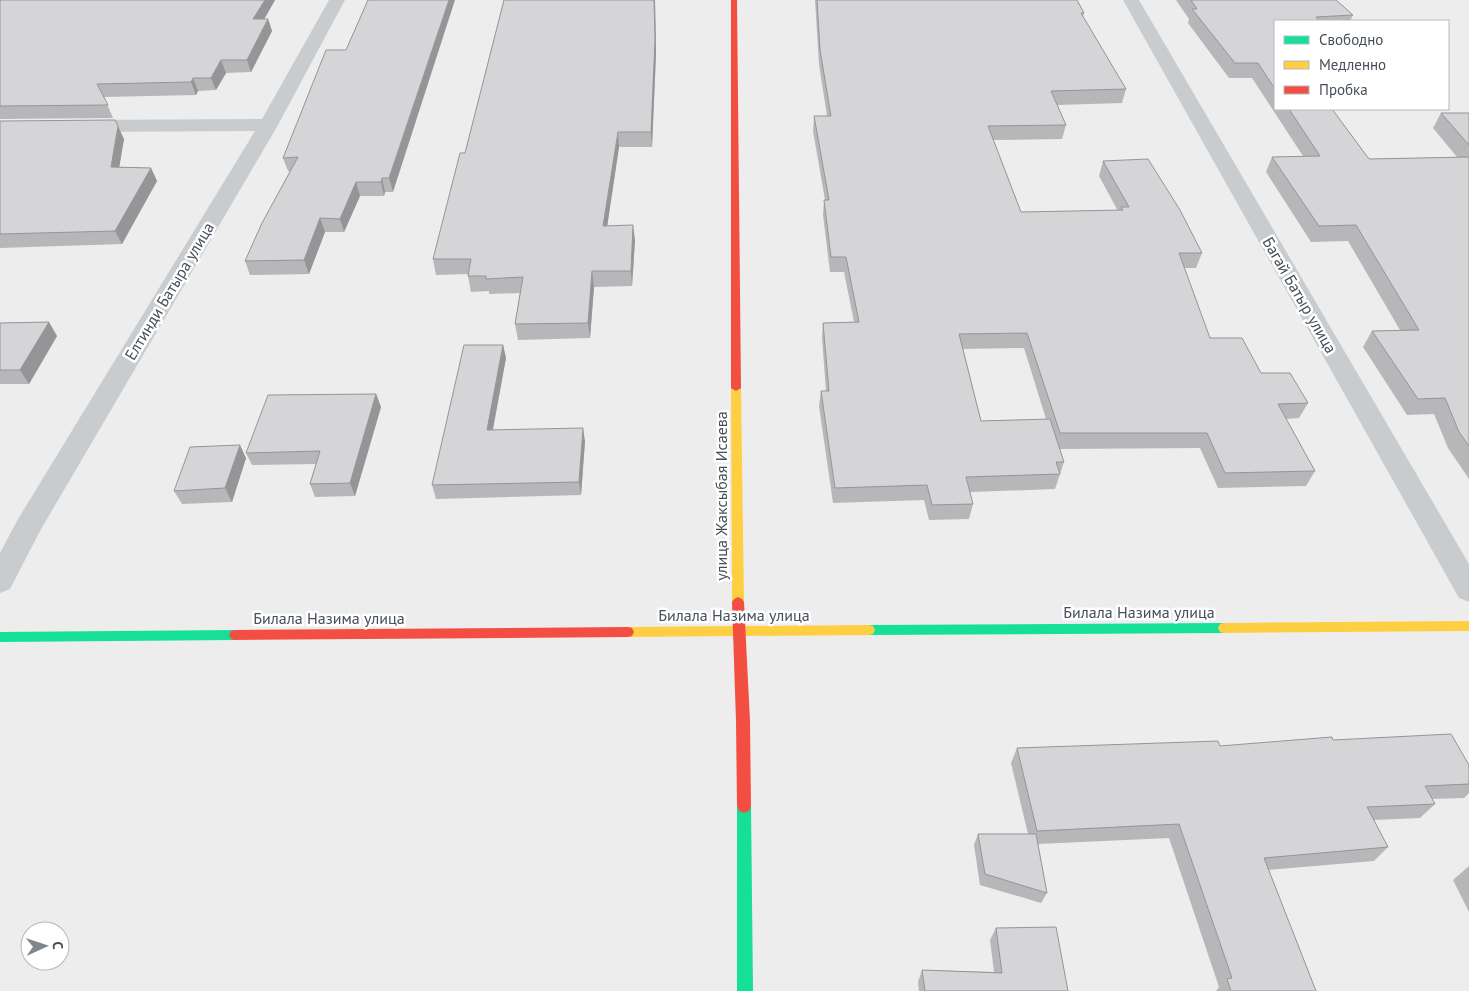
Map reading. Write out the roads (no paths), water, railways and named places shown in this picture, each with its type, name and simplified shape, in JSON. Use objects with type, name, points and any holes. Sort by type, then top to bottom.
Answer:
[{"type":"street","name":"Елтинди Батыра улица","points":[[0,581],[28,526],[268,125],[336,0]]},
{"type":"street","name":"улица Жаксыбая Исаева","points":[[734,0],[738,631],[743,721],[745,991]]},
{"type":"street","name":"Багай Батыр улица","points":[[1131,0],[1469,590]]},
{"type":"street","points":[[60,126],[268,125]]},
{"type":"street","name":"Билала Назима улица","points":[[0,637],[1469,626]]}]
